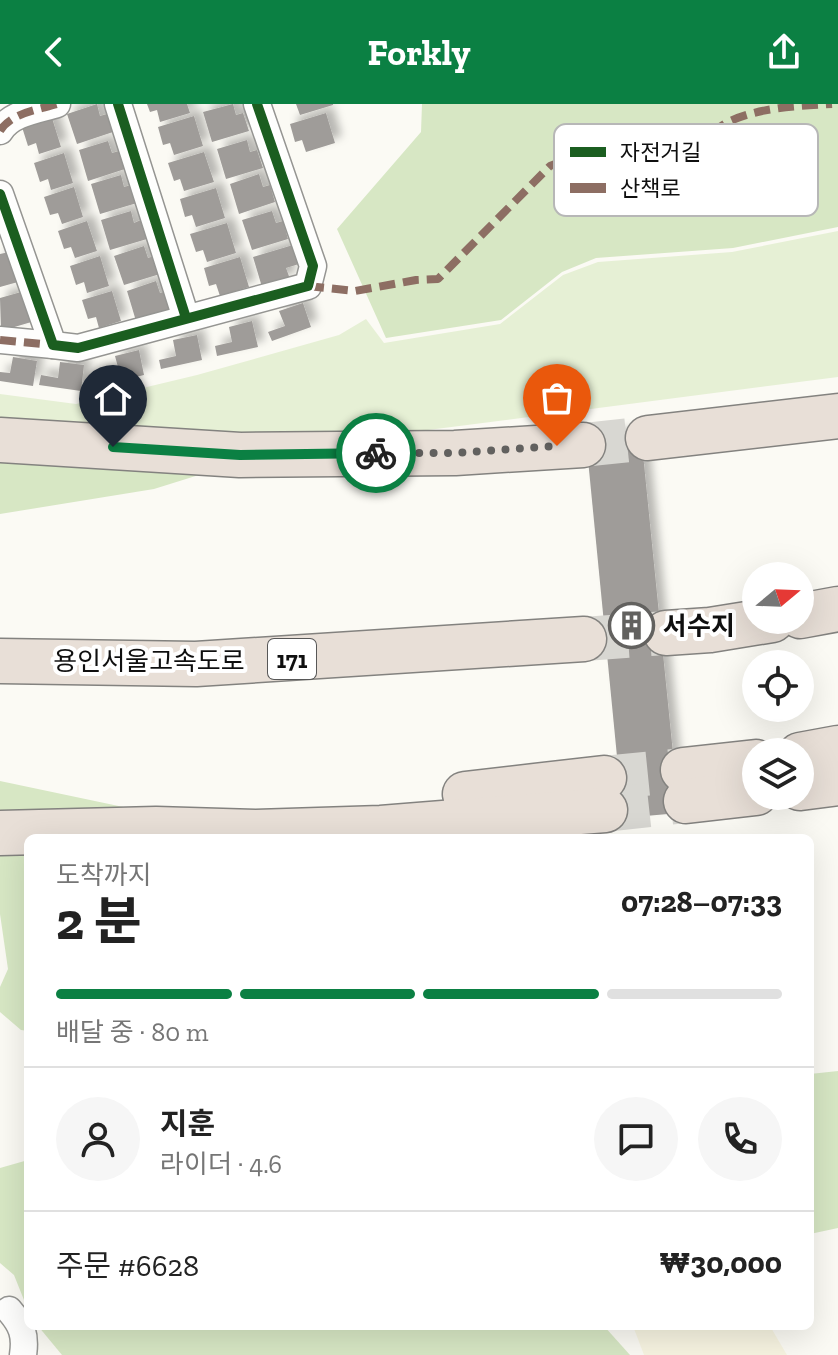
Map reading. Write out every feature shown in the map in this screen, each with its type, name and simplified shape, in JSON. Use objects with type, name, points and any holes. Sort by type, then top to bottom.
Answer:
[{"type":"highway","points":[[648,438],[838,416]]},
{"type":"highway","points":[[0,440],[240,455],[455,453],[583,445]]},
{"type":"highway","points":[[814,594],[838,590]]},
{"type":"highway","points":[[742,606],[665,622],[710,630],[742,625]]},
{"type":"highway","points":[[814,613],[838,609]]},
{"type":"highway","name":"용인서울고속도로","points":[[0,640],[215,641],[483,628],[584,629],[196,664],[0,661]]},
{"type":"highway","points":[[814,752],[838,748]]},
{"type":"highway","points":[[742,767],[685,785],[742,791]]},
{"type":"highway","points":[[814,786],[838,783]]},
{"type":"highway","points":[[0,833],[381,828],[604,794]]},
{"type":"street","points":[[0,131],[16,116],[57,104]]},
{"type":"street","points":[[118,104],[186,318]]},
{"type":"street","points":[[0,340],[78,348],[308,286],[313,266],[257,104]]},
{"type":"street","points":[[0,194],[53,345]]},
{"type":"street","points":[[9,1310],[20,1324],[26,1339],[23,1355]]},
{"type":"shaded area","points":[[635,1330],[772,1330],[787,1355],[644,1355]]},
{"type":"green space","points":[[422,104],[838,104],[838,227],[733,248],[596,258],[562,272],[501,320],[386,338],[337,229],[421,132]]},
{"type":"green space","points":[[838,231],[838,377],[428,430],[316,436],[0,422],[0,394],[76,404],[197,375],[339,335],[366,319],[384,343],[500,324],[563,275],[598,262],[732,252]]},
{"type":"green space","points":[[0,458],[218,469],[154,489],[0,514]]},
{"type":"green space","points":[[0,781],[147,812],[0,811]]},
{"type":"green space","points":[[0,848],[24,848],[24,1030],[0,1012],[0,987],[8,969],[0,914]]},
{"type":"green space","points":[[838,1071],[838,1228],[814,1233],[814,1074]]},
{"type":"green space","points":[[24,1161],[24,1300],[14,1275],[0,1263],[0,1168]]},
{"type":"green space","points":[[41,1330],[608,1330],[630,1355],[62,1355]]},
{"type":"building","points":[[97,104],[100,116],[107,114],[113,132],[77,144],[67,114]]},
{"type":"building","points":[[147,104],[187,104],[190,113],[160,122],[157,110],[150,112]]},
{"type":"building","points":[[233,104],[236,115],[243,113],[249,131],[212,142],[203,112]]},
{"type":"building","points":[[296,104],[333,104],[333,105],[300,115]]},
{"type":"building","points":[[326,113],[335,143],[306,152],[302,140],[295,142],[290,124]]},
{"type":"building","points":[[194,116],[203,146],[174,155],[170,143],[163,145],[158,127]]},
{"type":"building","points":[[52,118],[61,147],[39,154],[36,143],[28,146],[22,127]]},
{"type":"building","points":[[247,140],[250,152],[257,150],[263,168],[226,179],[217,149]]},
{"type":"building","points":[[108,141],[112,153],[119,151],[125,169],[88,181],[79,150]]},
{"type":"building","points":[[204,152],[214,182],[184,191],[180,179],[174,181],[168,163]]},
{"type":"building","points":[[64,153],[73,183],[51,190],[48,179],[40,182],[34,163]]},
{"type":"building","points":[[259,174],[263,187],[270,185],[275,202],[239,214],[230,184]]},
{"type":"building","points":[[121,175],[124,187],[131,185],[137,203],[100,214],[91,184]]},
{"type":"building","points":[[74,187],[83,217],[62,224],[58,213],[50,215],[44,197]]},
{"type":"building","points":[[216,188],[225,218],[196,227],[192,215],[185,217],[180,199]]},
{"type":"building","points":[[131,211],[134,223],[141,220],[147,239],[110,250],[101,220]]},
{"type":"building","points":[[272,211],[276,223],[283,221],[288,239],[252,250],[242,220]]},
{"type":"building","points":[[87,221],[97,251],[75,258],[71,247],[64,249],[58,231]]},
{"type":"building","points":[[227,223],[236,253],[207,262],[203,250],[196,252],[190,234]]},
{"type":"building","points":[[293,245],[299,264],[286,268],[290,279],[262,287],[253,257]]},
{"type":"building","points":[[144,246],[148,258],[154,256],[160,274],[124,285],[114,256]]},
{"type":"building","points":[[9,252],[25,280],[0,287],[0,254]]},
{"type":"building","points":[[100,256],[109,286],[87,293],[84,282],[76,285],[70,266]]},
{"type":"building","points":[[240,257],[249,287],[220,296],[216,284],[209,286],[204,268]]},
{"type":"building","points":[[156,281],[160,293],[167,291],[172,309],[136,321],[127,291]]},
{"type":"building","points":[[112,291],[121,321],[99,328],[96,317],[88,319],[82,300]]},
{"type":"building","points":[[21,292],[38,320],[1,331],[0,298]]},
{"type":"building","points":[[303,303],[311,327],[272,341],[268,332],[285,326],[279,311]]},
{"type":"building","points":[[252,321],[258,347],[217,356],[215,346],[232,342],[229,327]]},
{"type":"building","points":[[197,335],[202,360],[161,369],[159,360],[176,356],[173,340]]},
{"type":"building","points":[[139,350],[144,375],[103,385],[101,375],[119,371],[115,356]]},
{"type":"building","points":[[13,357],[37,361],[33,386],[0,381],[0,372],[10,373]]},
{"type":"building","points":[[60,362],[84,365],[81,391],[39,385],[41,375],[58,378]]},
{"type":"building","name":"서수지","points":[[641,434],[679,813],[623,818],[586,439]]},
{"type":"tunnel","points":[[583,445],[648,438]]},
{"type":"tunnel","points":[[584,639],[666,633]]},
{"type":"tunnel","points":[[604,778],[683,770]]},
{"type":"tunnel","points":[[605,810],[686,801]]},
{"type":"marked path","points":[[0,131],[18,116],[57,104]]},
{"type":"marked path","points":[[725,124],[766,110],[832,104]]},
{"type":"marked path","points":[[308,286],[355,291],[438,279],[554,165]]},
{"type":"marked path","points":[[0,340],[53,345]]},
{"type":"cycle path","points":[[118,104],[186,318]]},
{"type":"cycle path","points":[[0,194],[53,345],[78,348],[308,286],[313,266],[257,104]]},
{"type":"way so far","points":[[376,453],[455,453],[557,446]]},
{"type":"place","name":"서수지","points":[[632,626]]},
{"type":"route","points":[[113,447],[240,455],[376,453]]}]
